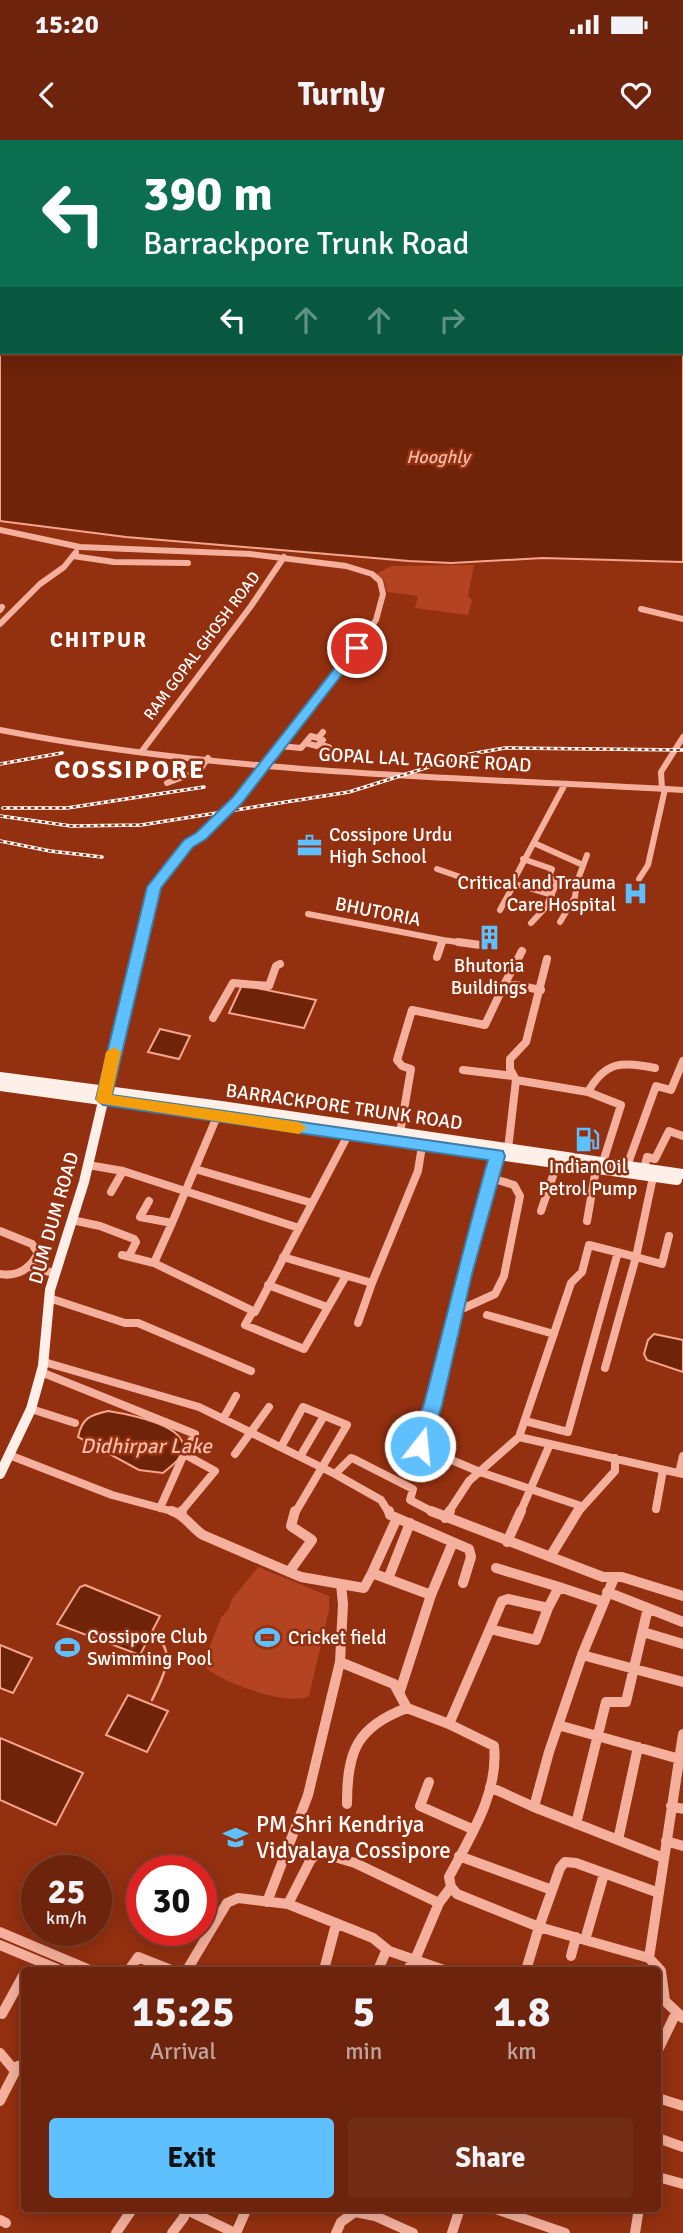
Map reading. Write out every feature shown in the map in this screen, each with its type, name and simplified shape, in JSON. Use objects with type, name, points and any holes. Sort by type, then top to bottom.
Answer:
[{"type":"main road","name":"BARRACKPORE TRUNK ROAD","points":[[0,1077],[218,1114],[400,1133],[599,1166],[683,1174]]},
{"type":"main road","name":"BARRACKPORE TRUNK ROAD","points":[[0,1086],[104,1095],[319,1126],[348,1136],[422,1146],[501,1150],[557,1164],[627,1166],[683,1181]]},
{"type":"main road","name":"DUM DUM ROAD","points":[[0,1473],[31,1409],[43,1367],[54,1273],[88,1165],[104,1095]]},
{"type":"street","points":[[0,530],[80,547],[284,557],[360,569],[380,581],[383,594],[376,620],[323,694],[237,800],[201,836],[189,844],[162,874],[149,901],[104,1095]]},
{"type":"street","points":[[0,624],[80,547]]},
{"type":"street","points":[[73,556],[114,562],[188,564]]},
{"type":"street","name":"RAM GOPAL GHOSH ROAD","points":[[142,751],[284,557]]},
{"type":"street","points":[[641,609],[683,619]]},
{"type":"street","name":"GOPAL LAL TAGORE ROAD","points":[[0,730],[56,741],[263,766],[683,789]]},
{"type":"street","points":[[279,746],[301,748],[305,743],[317,746],[320,738],[329,747],[323,752],[328,754]]},
{"type":"street","points":[[639,879],[648,865],[663,789],[661,772],[682,741]]},
{"type":"street","points":[[167,783],[199,772],[208,758]]},
{"type":"street","points":[[500,910],[512,890],[511,885],[523,859],[556,807],[565,784]]},
{"type":"street","points":[[534,843],[583,865]]},
{"type":"street","points":[[561,922],[575,897],[587,855]]},
{"type":"street","points":[[523,859],[552,869],[549,877],[558,880],[552,895],[531,923]]},
{"type":"street","points":[[437,869],[469,880],[511,885],[552,895]]},
{"type":"street","name":"BHUTORIA","points":[[308,914],[488,946]]},
{"type":"street","name":"BHUTORIA","points":[[437,957],[443,940]]},
{"type":"street","points":[[400,1133],[411,1069],[401,1066],[397,1060],[412,1010],[485,1025],[523,951]]},
{"type":"street","points":[[547,959],[525,1045],[510,1059],[514,1078],[501,1150],[464,1274],[433,1405],[419,1443],[423,1448],[480,1472],[581,1506]]},
{"type":"street","points":[[213,1018],[233,983],[269,986],[279,964]]},
{"type":"street","points":[[505,982],[541,990]]},
{"type":"street","points":[[627,1166],[656,1086],[671,1090],[683,1061]]},
{"type":"street","points":[[588,1092],[598,1074],[615,1065],[626,1062],[655,1068]]},
{"type":"street","points":[[463,1070],[588,1092],[621,1105],[599,1166],[587,1222]]},
{"type":"street","points":[[154,1263],[218,1114]]},
{"type":"street","points":[[605,1368],[636,1258],[649,1172],[647,1157],[655,1159],[669,1131],[683,1136]]},
{"type":"street","points":[[346,1276],[302,1349],[245,1325],[253,1311],[255,1312],[348,1136]]},
{"type":"street","points":[[358,1323],[418,1171],[422,1146]]},
{"type":"street","points":[[541,1211],[557,1164]]},
{"type":"street","points":[[88,1165],[123,1171],[298,1228]]},
{"type":"street","points":[[195,1169],[312,1203]]},
{"type":"street","points":[[111,1192],[123,1171]]},
{"type":"street","points":[[458,1306],[464,1308],[492,1297],[504,1276],[520,1196],[514,1185],[491,1178]]},
{"type":"street","points":[[149,1200],[140,1217],[172,1223]]},
{"type":"street","points":[[72,1220],[100,1226],[136,1240],[125,1256],[154,1263],[253,1311]]},
{"type":"street","points":[[0,1231],[32,1244],[38,1253],[30,1267],[14,1275],[0,1274]]},
{"type":"street","points":[[445,1518],[469,1481],[519,1437],[571,1283],[582,1272],[589,1245],[662,1264],[669,1236]]},
{"type":"street","points":[[524,1421],[568,1432],[618,1252]]},
{"type":"street","points":[[283,1258],[372,1283]]},
{"type":"street","points":[[30,1267],[54,1273]]},
{"type":"street","points":[[268,1285],[327,1307]]},
{"type":"street","points":[[50,1298],[125,1323],[138,1323],[251,1371]]},
{"type":"street","points":[[487,1315],[554,1334]]},
{"type":"street","points":[[43,1367],[199,1407],[301,1455],[381,1500],[387,1506],[388,1513],[469,1549],[471,1553],[463,1583]]},
{"type":"street","points":[[43,1367],[195,1434],[160,1508]]},
{"type":"street","points":[[223,1419],[236,1396]]},
{"type":"street","points":[[235,1454],[269,1407]]},
{"type":"street","points":[[281,1447],[303,1407],[347,1425],[293,1518],[291,1526],[312,1540],[289,1572]]},
{"type":"street","points":[[31,1409],[75,1423]]},
{"type":"street","points":[[301,1455],[324,1416]]},
{"type":"street","points":[[519,1437],[681,1474],[683,1456]]},
{"type":"street","points":[[508,1542],[550,1444]]},
{"type":"street","points":[[180,1513],[215,1471],[184,1454]]},
{"type":"street","points":[[9,1455],[112,1495],[180,1513],[190,1526],[203,1535],[300,1577],[364,1588],[397,1518]]},
{"type":"street","points":[[335,1474],[351,1458],[355,1459],[413,1489],[410,1500],[445,1518],[603,1577],[622,1577],[683,1596]]},
{"type":"street","points":[[551,1557],[581,1506],[615,1471],[615,1458]]},
{"type":"street","points":[[656,1509],[663,1470]]},
{"type":"street","points":[[388,1579],[410,1523]]},
{"type":"street","points":[[400,1691],[431,1595],[453,1542]]},
{"type":"street","points":[[496,1568],[559,1587],[648,1608],[683,1622]]},
{"type":"street","points":[[372,1573],[431,1595]]},
{"type":"street","points":[[534,1807],[582,1655],[614,1578]]},
{"type":"street","points":[[267,1902],[308,1795],[340,1661],[343,1604],[341,1584]]},
{"type":"street","points":[[490,1629],[536,1640],[559,1587]]},
{"type":"street","points":[[449,1724],[502,1601],[548,1608]]},
{"type":"street","points":[[576,1824],[606,1702],[626,1702],[648,1608]]},
{"type":"street","points":[[643,1632],[683,1644]]},
{"type":"street","points":[[582,1655],[683,1682]]},
{"type":"street","points":[[340,1661],[394,1684],[407,1708]]},
{"type":"street","points":[[347,1804],[348,1760],[367,1727],[388,1713],[407,1708],[449,1724],[494,1746],[496,1759],[490,1787],[449,1877],[451,1887],[457,1894],[539,1927],[649,1958],[658,1967]]},
{"type":"street","points":[[558,1725],[681,1759]]},
{"type":"street","points":[[649,1958],[683,1734]]},
{"type":"street","points":[[618,1840],[638,1747]]},
{"type":"street","points":[[429,1782],[420,1806],[472,1829]]},
{"type":"street","points":[[490,1787],[664,1858]]},
{"type":"street","points":[[671,1806],[683,1809]]},
{"type":"street","points":[[666,1841],[683,1846]]},
{"type":"street","points":[[288,1905],[310,1861],[318,1852],[355,1863],[439,1903]]},
{"type":"street","points":[[459,1856],[552,1890]]},
{"type":"street","points":[[527,1967],[559,1868],[565,1862],[576,1863],[659,1894]]},
{"type":"street","points":[[571,1956],[604,1874]]},
{"type":"street","points":[[189,1967],[227,1903],[238,1898],[288,1905],[373,1938],[411,1964],[439,1903],[451,1887]]},
{"type":"street","points":[[325,1967],[336,1924]]},
{"type":"street","points":[[0,1932],[83,1967]]},
{"type":"street","points":[[0,1945],[53,1967]]},
{"type":"street","points":[[379,1967],[387,1949]]},
{"type":"street","points":[[131,1967],[138,1957],[165,1967]]},
{"type":"street","points":[[29,1967],[33,1959]]},
{"type":"street","points":[[661,1970],[661,2003],[679,2016],[661,2045]]},
{"type":"street","points":[[0,2013],[2,2014],[21,1981]]},
{"type":"street","points":[[0,2053],[20,2068],[0,2101]]},
{"type":"street","points":[[661,2099],[683,2106]]},
{"type":"street","points":[[661,2139],[683,2147]]},
{"type":"street","points":[[661,2177],[683,2184]]},
{"type":"street","points":[[116,2233],[130,2212]]},
{"type":"street","points":[[172,2233],[184,2212]]},
{"type":"street","points":[[192,2212],[236,2233],[245,2212]]},
{"type":"street","points":[[336,2233],[341,2222],[351,2212]]},
{"type":"street","points":[[360,2212],[414,2233]]},
{"type":"street","points":[[452,2233],[459,2212]]},
{"type":"street","points":[[505,2212],[565,2233]]},
{"type":"street","points":[[635,2233],[638,2212]]},
{"type":"shaded area","points":[[474,565],[468,596],[472,600],[468,615],[415,608],[418,596],[387,592],[384,580],[376,574],[392,566]]},
{"type":"shaded area","name":"Cricket field","points":[[258,1567],[329,1596],[329,1610],[309,1696],[299,1699],[272,1696],[242,1687],[207,1669],[204,1661],[221,1618],[232,1599]]},
{"type":"water","name":"Hooghly","points":[[0,354],[683,354],[683,562],[543,558],[451,563],[409,561],[126,537],[0,521]]},
{"type":"water","points":[[242,985],[316,1000],[304,1028],[229,1013]]},
{"type":"water","points":[[160,1029],[190,1036],[179,1059],[148,1052]]},
{"type":"water","points":[[654,1334],[683,1340],[683,1372],[647,1360],[644,1354],[648,1340]]},
{"type":"water","name":"Didhirpar Lake","points":[[108,1411],[142,1418],[168,1428],[178,1435],[183,1443],[181,1456],[163,1473],[139,1470],[78,1437],[88,1418]]},
{"type":"water","points":[[85,1585],[160,1616],[140,1655],[57,1624],[80,1587]]},
{"type":"water","points":[[0,1645],[32,1658],[13,1693],[0,1688]]},
{"type":"water","points":[[128,1695],[168,1711],[147,1752],[106,1735]]},
{"type":"water","points":[[0,1738],[83,1773],[56,1825],[0,1800]]},
{"type":"waterway","points":[[152,1633],[160,1640],[167,1656],[164,1673],[152,1700]]},
{"type":"railway","points":[[0,816],[71,826],[141,825],[349,792],[470,754],[505,748],[683,750]]},
{"type":"railway","points":[[0,764],[62,753]]},
{"type":"railway","points":[[3,808],[67,808],[204,787]]},
{"type":"railway","points":[[0,841],[50,851],[102,857]]},
{"type":"slow traffic","points":[[114,1052],[103,1099],[299,1128]]},
{"type":"place","name":"Cossipore Urdu High School","points":[[309,846]]},
{"type":"place","name":"Critical and Trauma Care Hospital","points":[[636,894]]},
{"type":"place","name":"Bhutoria Buildings","points":[[489,938]]},
{"type":"place","name":"Indian Oil Petrol Pump","points":[[588,1139]]},
{"type":"place","name":"Cricket field","points":[[268,1638]]},
{"type":"place","name":"Cossipore Club Swimming Pool","points":[[67,1648]]},
{"type":"place","name":"PM Shri Kendriya Vidyalaya Cossipore","points":[[236,1837]]},
{"type":"district","name":"CHITPUR","points":[[99,640]]},
{"type":"district","name":"COSSIPORE","points":[[130,770]]},
{"type":"route","points":[[357,648],[237,800],[201,836],[189,844],[154,887],[103,1099],[498,1156],[464,1274],[433,1405],[420,1446]]}]
